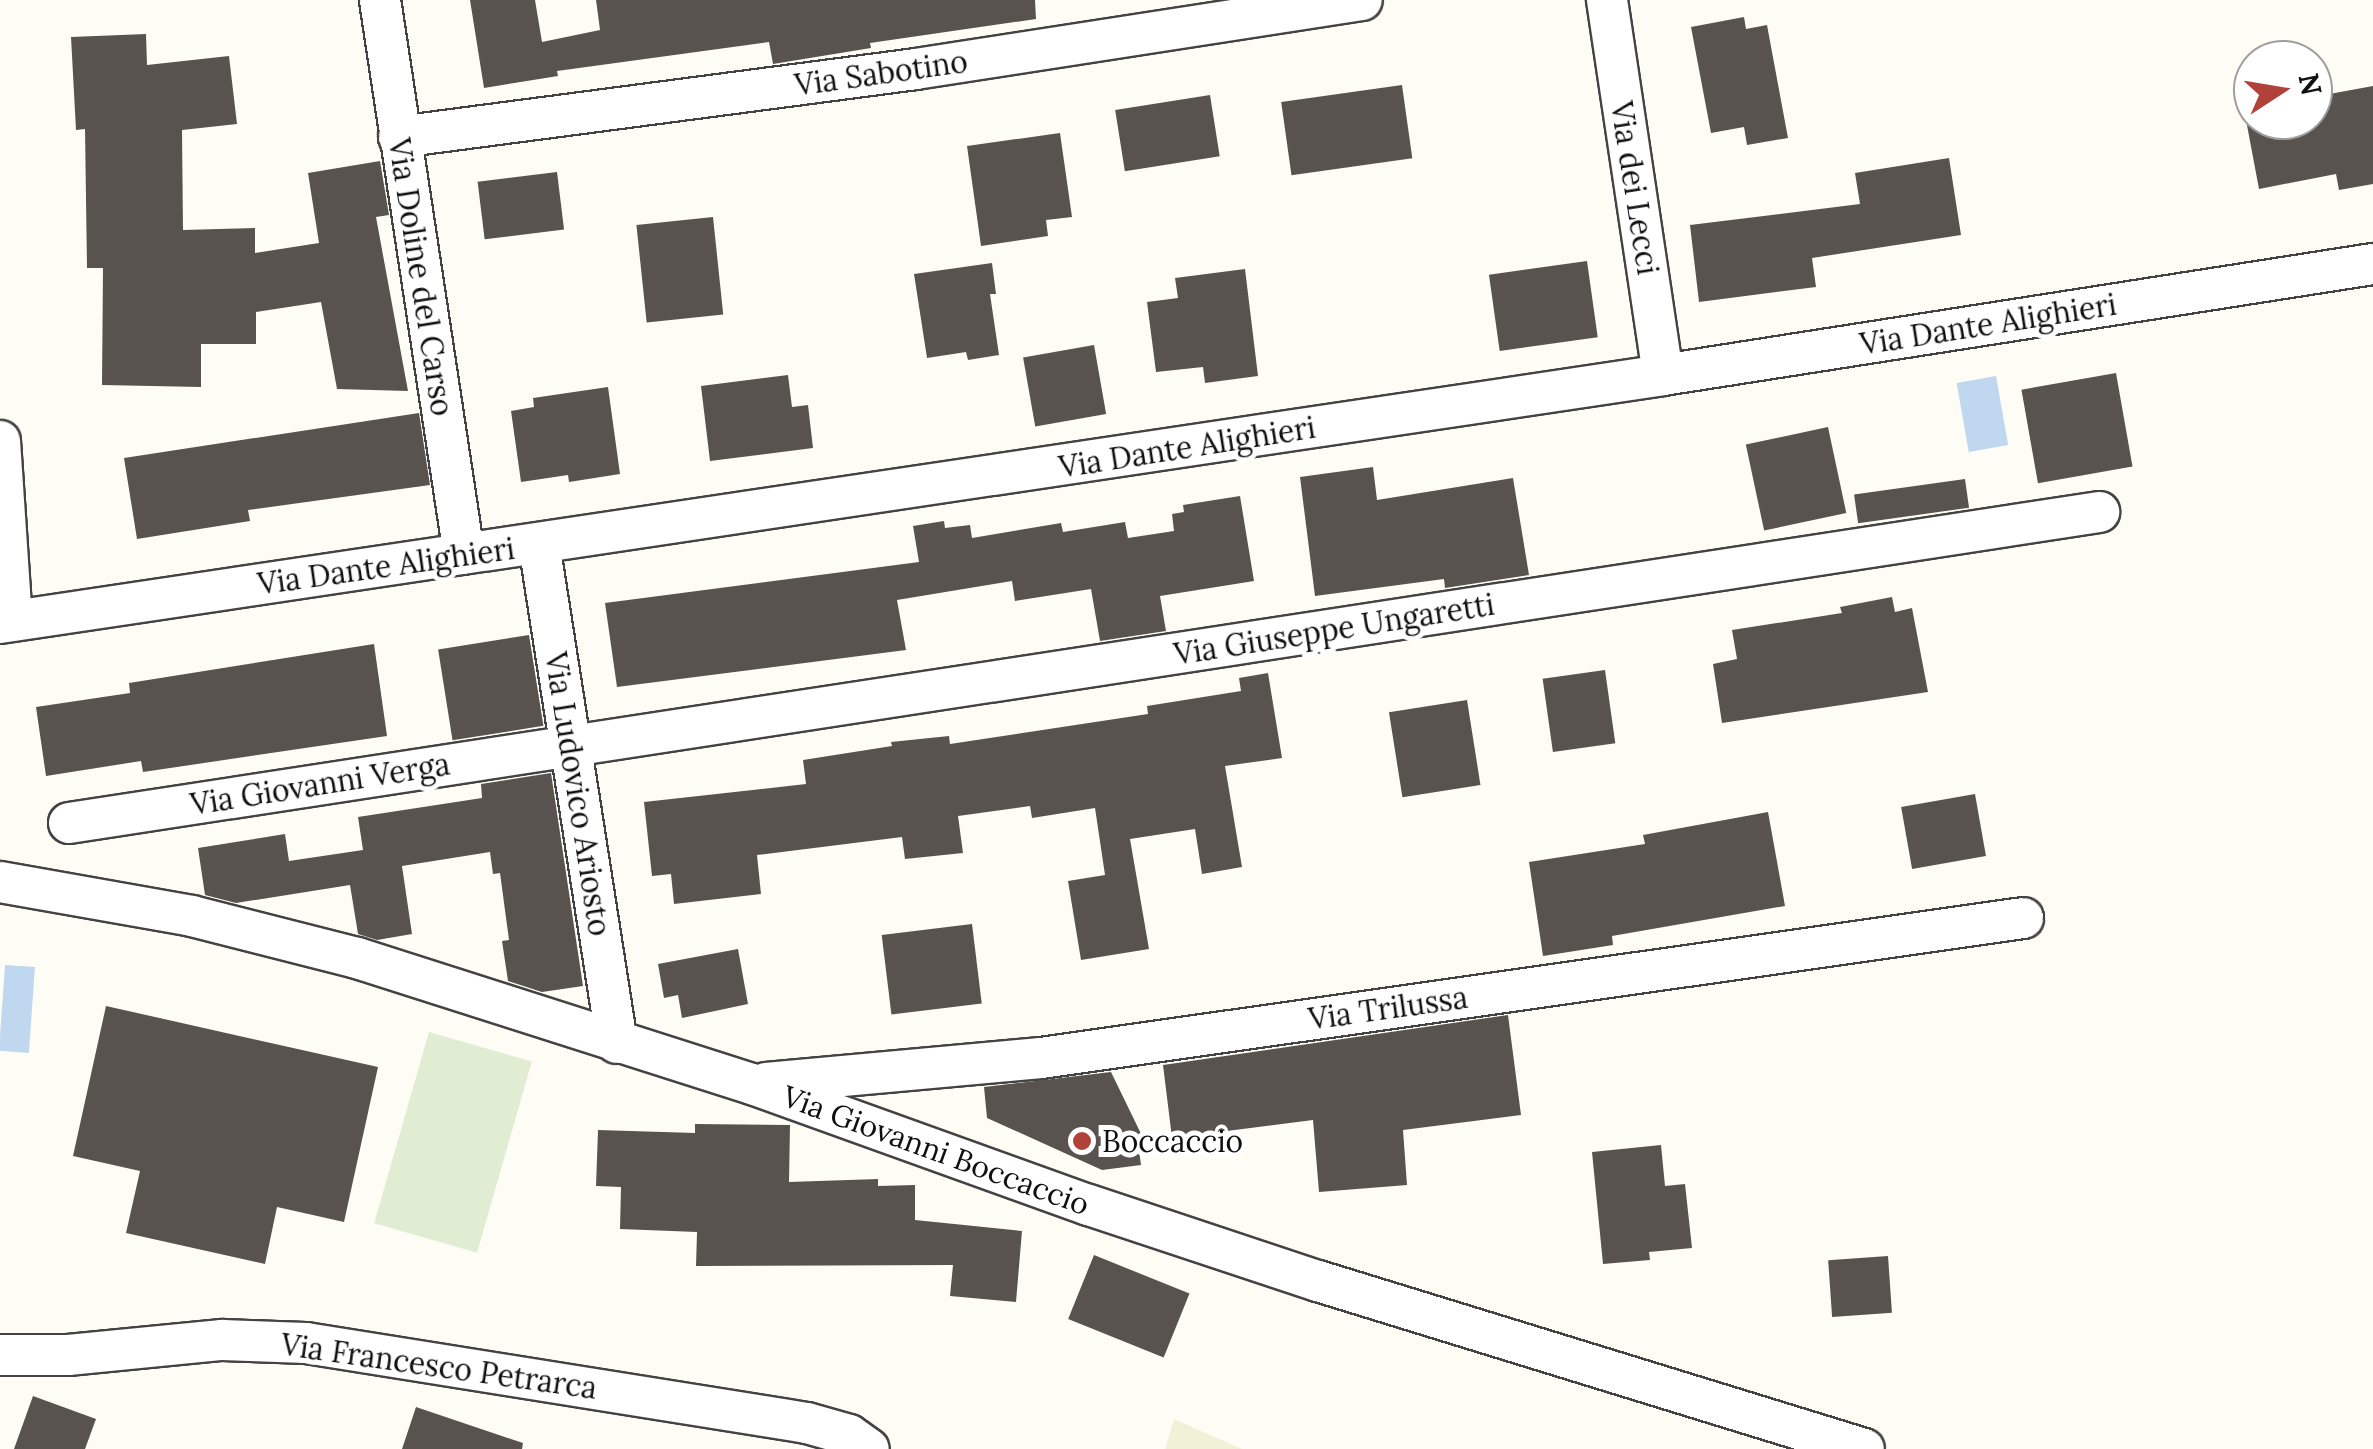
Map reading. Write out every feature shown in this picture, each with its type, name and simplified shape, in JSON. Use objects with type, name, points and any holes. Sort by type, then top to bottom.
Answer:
[{"type":"street","name":"Via Doline del Carso","points":[[380,0],[464,554]]},
{"type":"street","name":"Via Sabotino","points":[[399,138],[916,70],[1362,0]]},
{"type":"street","name":"Via dei Lecci","points":[[1607,0],[1663,375]]},
{"type":"street","name":"Via Dante Alighieri","points":[[6,622],[1663,375],[2373,264]]},
{"type":"street","points":[[0,441],[6,622]]},
{"type":"street","name":"Via Giuseppe Ungaretti","points":[[570,745],[2099,512]]},
{"type":"street","name":"Via Ludovico Ariosto","points":[[539,544],[618,1043]]},
{"type":"street","name":"Via Giovanni Verga","points":[[70,823],[570,745]]},
{"type":"street","name":"Via Giovanni Boccaccio","points":[[0,882],[124,902],[288,938],[752,1084],[1217,1248],[1864,1449]]},
{"type":"street","name":"Via Trilussa","points":[[752,1084],[1042,1058],[2023,918]]},
{"type":"street","name":"Via Francesco Petrarca","points":[[0,1355],[68,1355],[222,1340],[306,1343],[807,1424],[849,1435],[870,1449]]},
{"type":"green space","points":[[429,1032],[532,1061],[477,1253],[374,1223]]},
{"type":"green space","points":[[1174,1419],[1242,1449],[1165,1449]]},
{"type":"water","points":[[1996,376],[2008,445],[1969,452],[1957,383]]},
{"type":"water","points":[[5,965],[35,967],[29,1053],[0,1051]]},
{"type":"building","points":[[470,0],[535,0],[542,42],[600,30],[596,0],[1035,0],[1036,19],[870,43],[871,48],[773,64],[769,42],[557,71],[558,76],[484,88]]},
{"type":"building","points":[[1744,17],[1746,29],[1767,25],[1788,138],[1747,145],[1744,127],[1711,133],[1691,27]]},
{"type":"building","points":[[146,34],[147,65],[229,56],[237,124],[182,130],[183,230],[255,228],[255,253],[319,243],[308,173],[380,161],[389,215],[376,217],[408,391],[337,389],[321,302],[256,312],[256,344],[201,344],[201,387],[102,385],[103,268],[87,268],[85,129],[76,130],[71,37]]},
{"type":"building","points":[[1402,85],[1412,158],[1291,175],[1281,102]]},
{"type":"building","points":[[2373,86],[2373,184],[2339,190],[2336,174],[2259,189],[2250,140],[2333,140],[2333,93]]},
{"type":"building","points":[[1210,95],[1220,156],[1125,171],[1115,110]]},
{"type":"building","points":[[1060,133],[1072,217],[1046,220],[1048,236],[981,246],[967,146]]},
{"type":"building","points":[[1949,158],[1961,235],[1812,258],[1816,287],[1699,302],[1690,225],[1860,204],[1855,173]]},
{"type":"building","points":[[557,172],[564,230],[485,239],[478,182]]},
{"type":"building","points":[[713,217],[723,314],[647,323],[636,225]]},
{"type":"building","points":[[1587,261],[1598,337],[1500,351],[1489,275]]},
{"type":"building","points":[[992,263],[996,294],[990,294],[999,355],[968,360],[966,352],[927,358],[914,274]]},
{"type":"building","points":[[1245,269],[1258,376],[1205,383],[1203,367],[1156,372],[1147,302],[1178,298],[1175,278]]},
{"type":"building","points":[[1094,345],[1106,414],[1035,426],[1023,358]]},
{"type":"building","points":[[2116,373],[2132,467],[2038,483],[2021,390]]},
{"type":"building","points":[[788,375],[792,407],[808,405],[813,448],[710,461],[701,386]]},
{"type":"building","points":[[608,387],[620,474],[569,482],[568,475],[521,482],[511,411],[534,407],[533,398]]},
{"type":"building","points":[[419,413],[430,485],[248,510],[250,521],[137,539],[124,458]]},
{"type":"building","points":[[1828,427],[1846,513],[1764,531],[1746,444]]},
{"type":"building","points":[[1373,467],[1377,500],[1513,478],[1529,575],[1445,588],[1444,579],[1315,596],[1300,477]]},
{"type":"building","points":[[1965,479],[1969,508],[1858,523],[1854,495]]},
{"type":"building","points":[[1240,496],[1254,581],[1160,596],[1166,631],[1100,641],[1091,589],[1015,601],[1012,581],[897,600],[906,650],[617,687],[605,603],[919,562],[913,526],[944,521],[945,528],[970,525],[972,538],[1061,523],[1063,532],[1125,522],[1128,538],[1174,531],[1172,514],[1184,512],[1183,505]]},
{"type":"building","points":[[1892,597],[1895,612],[1912,608],[1928,692],[1722,723],[1713,664],[1737,659],[1732,630],[1842,613],[1840,607]]},
{"type":"building","points":[[529,635],[543,726],[453,740],[438,649]]},
{"type":"building","points":[[374,644],[387,736],[143,772],[141,761],[46,776],[36,707],[130,693],[129,683]]},
{"type":"building","points":[[1605,670],[1615,743],[1553,752],[1543,679]]},
{"type":"building","points":[[1268,673],[1282,758],[1225,766],[1242,867],[1202,874],[1195,829],[1130,839],[1149,949],[1081,960],[1068,881],[1105,875],[1095,808],[1032,818],[1030,806],[958,816],[963,853],[905,859],[902,837],[757,855],[761,894],[674,904],[671,874],[652,876],[644,802],[806,784],[803,760],[892,746],[891,742],[949,736],[950,744],[1148,714],[1147,706],[1241,691],[1239,678]]},
{"type":"building","points":[[1467,700],[1480,785],[1402,797],[1389,712]]},
{"type":"building","points":[[551,773],[583,986],[542,992],[508,981],[502,941],[509,940],[500,873],[493,874],[490,852],[402,866],[412,934],[377,940],[358,934],[350,885],[236,903],[205,895],[198,848],[285,834],[289,861],[363,850],[358,817],[482,798],[481,784]]},
{"type":"building","points":[[1975,794],[1986,856],[1912,869],[1901,807]]},
{"type":"building","points":[[1768,812],[1785,906],[1612,936],[1613,945],[1543,956],[1529,862],[1645,844],[1643,835]]},
{"type":"building","points":[[972,924],[982,1003],[891,1014],[882,935]]},
{"type":"building","points":[[738,949],[748,1004],[682,1018],[678,995],[664,998],[658,964]]},
{"type":"building","points":[[106,1006],[378,1067],[344,1222],[277,1207],[265,1264],[126,1233],[140,1171],[73,1156]]},
{"type":"building","points":[[1508,1015],[1521,1115],[1403,1130],[1407,1185],[1319,1192],[1313,1120],[1172,1138],[1163,1065]]},
{"type":"building","points":[[1111,1072],[1145,1142],[1138,1143],[1141,1165],[1102,1170],[987,1118],[984,1087]]},
{"type":"building","points":[[695,1124],[790,1125],[789,1182],[878,1179],[878,1186],[915,1185],[915,1220],[1022,1231],[1016,1302],[950,1296],[953,1265],[696,1266],[697,1232],[620,1229],[621,1187],[596,1186],[598,1130],[695,1133]]},
{"type":"building","points":[[1661,1145],[1665,1186],[1685,1184],[1692,1248],[1649,1252],[1650,1260],[1603,1264],[1592,1152]]},
{"type":"building","points":[[1094,1255],[1189,1294],[1164,1358],[1068,1319]]},
{"type":"building","points":[[1888,1256],[1892,1313],[1832,1317],[1828,1260]]},
{"type":"building","points":[[33,1396],[96,1419],[85,1449],[14,1449]]},
{"type":"building","points":[[416,1407],[523,1443],[522,1449],[402,1449]]},
{"type":"place","name":"Boccaccio","points":[[1082,1141]]}]
